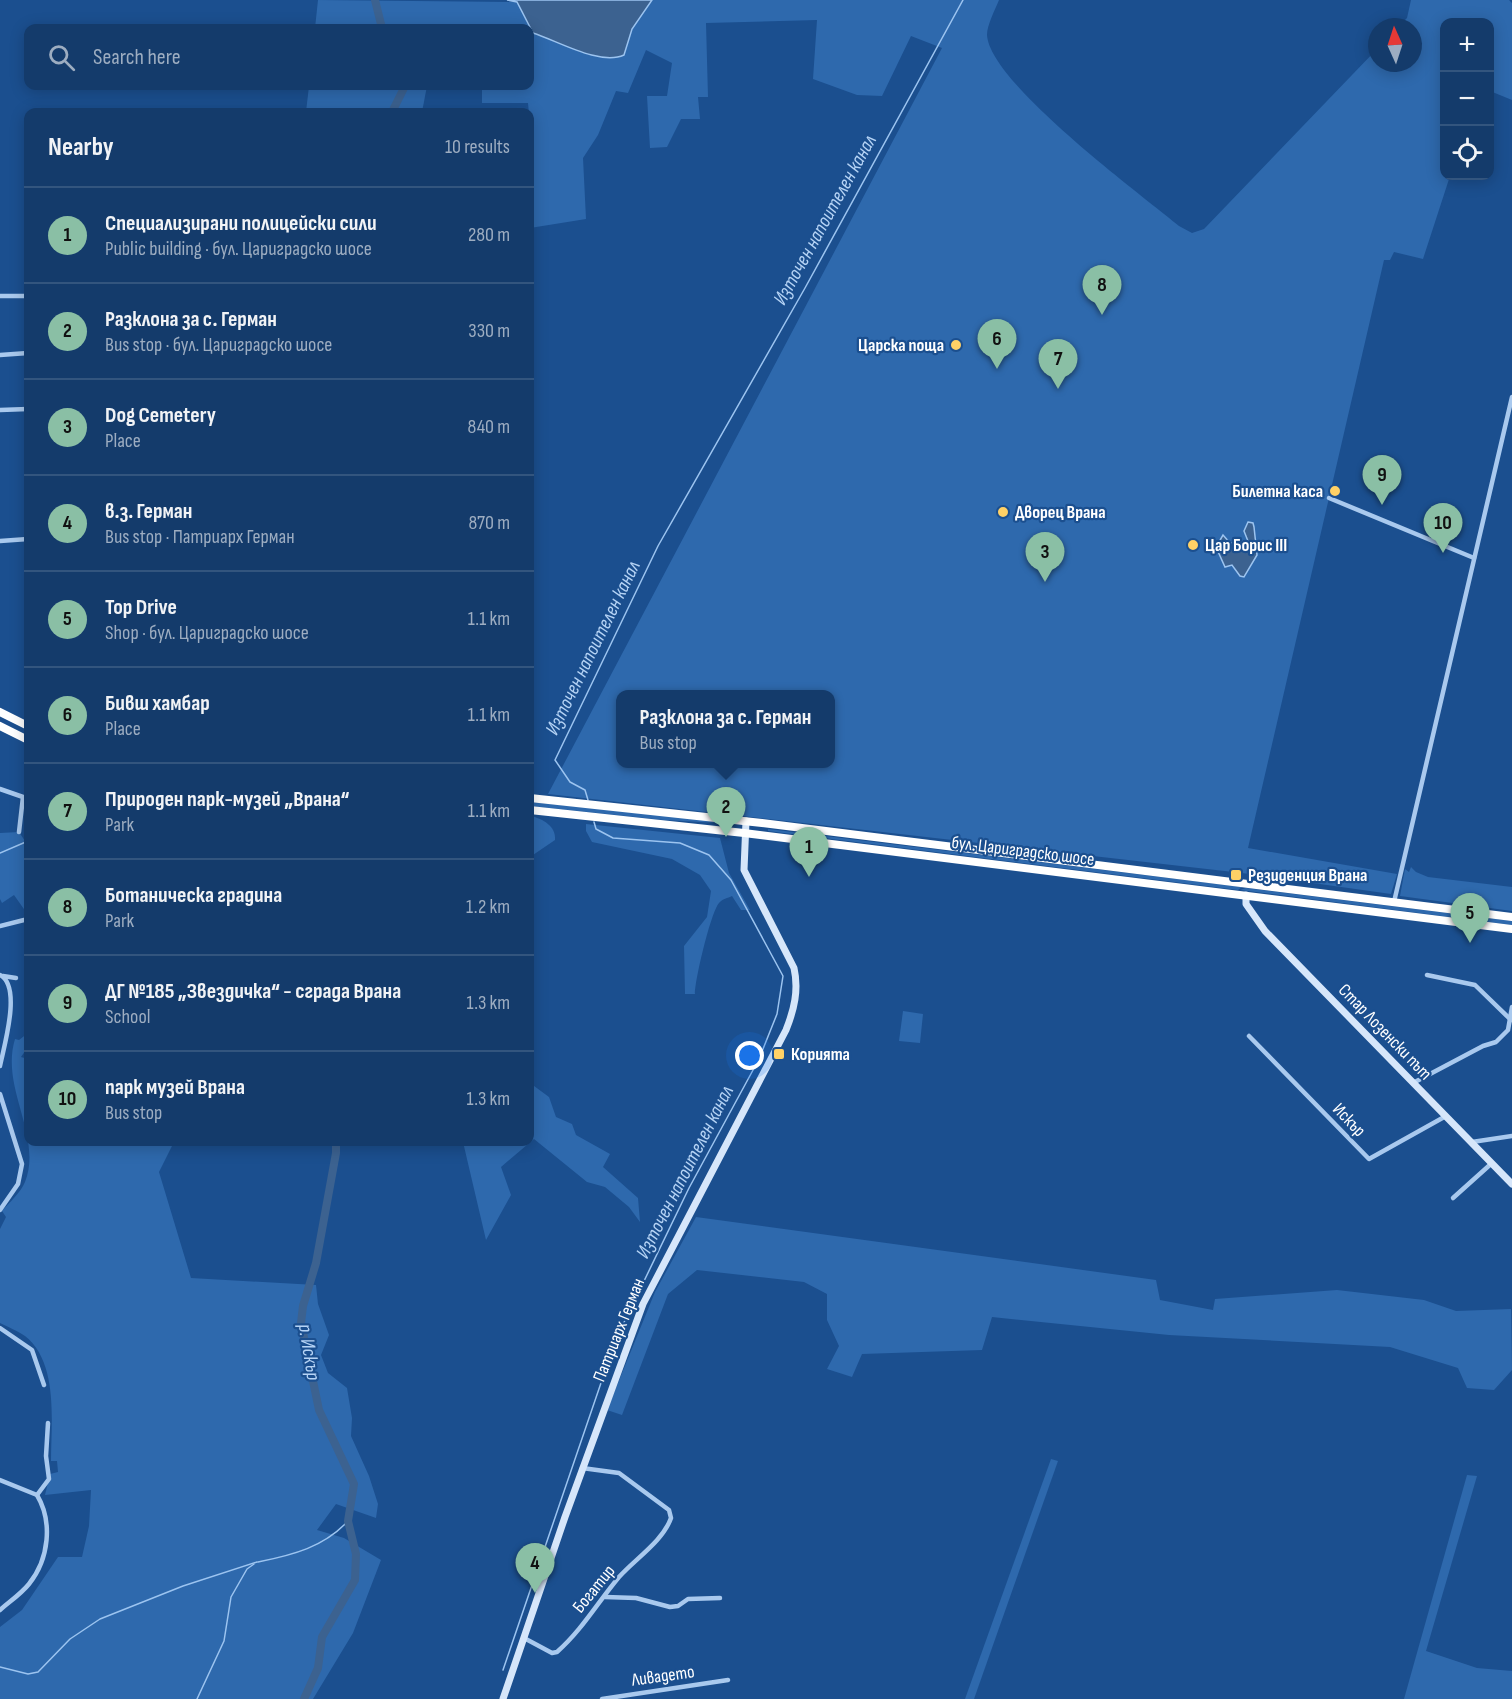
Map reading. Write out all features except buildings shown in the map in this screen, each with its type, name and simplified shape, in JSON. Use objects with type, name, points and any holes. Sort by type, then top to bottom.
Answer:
[{"type":"highway","points":[[0,712],[24,724]]},
{"type":"highway","points":[[0,726],[24,738]]},
{"type":"highway","name":"бул. Цариградско шосе","points":[[534,798],[746,821],[1512,917]]},
{"type":"highway","name":"бул. Цариградско шосе","points":[[534,810],[744,833],[1512,930]]},
{"type":"street","points":[[0,296],[24,296]]},
{"type":"street","points":[[0,355],[24,353]]},
{"type":"street","points":[[1394,902],[1512,397]]},
{"type":"street","points":[[0,410],[24,409]]},
{"type":"street","points":[[1329,498],[1474,558]]},
{"type":"street","points":[[0,541],[24,540]]},
{"type":"street","points":[[0,789],[23,797],[19,832]]},
{"type":"street","name":"Патриарх Герман","points":[[503,1699],[582,1468],[643,1304],[770,1062],[786,1030],[794,1007],[796,984],[794,968],[744,870],[746,821]]},
{"type":"street","name":"Стар Лозенски път","points":[[1246,896],[1246,904],[1265,931],[1512,1184]]},
{"type":"street","points":[[0,926],[24,920]]},
{"type":"street","points":[[1427,975],[1475,985],[1511,1020]]},
{"type":"street","points":[[2,976],[16,978]]},
{"type":"street","points":[[0,1066],[12,995],[2,976]]},
{"type":"street","points":[[1413,1083],[1483,1046],[1496,1042],[1508,1029],[1512,1007]]},
{"type":"street","points":[[1508,1029],[1512,1035]]},
{"type":"street","name":"Искър","points":[[1249,1036],[1369,1159],[1446,1116]]},
{"type":"street","points":[[0,1094],[22,1164],[18,1184],[0,1210]]},
{"type":"street","points":[[1472,1142],[1512,1136]]},
{"type":"street","points":[[1453,1198],[1492,1163]]},
{"type":"street","points":[[0,1328],[32,1350],[44,1385]]},
{"type":"street","points":[[38,1495],[49,1479],[46,1456],[48,1423]]},
{"type":"street","name":"Богатир","points":[[524,1638],[552,1653],[557,1652],[620,1577],[666,1527],[672,1513],[619,1473],[582,1468]]},
{"type":"street","points":[[0,1480],[38,1495],[47,1515],[46,1545],[28,1585],[0,1610]]},
{"type":"street","points":[[605,1597],[636,1598],[670,1607],[678,1606],[688,1599],[720,1598]]},
{"type":"street","name":"Ливадето","points":[[602,1699],[728,1680]]},
{"type":"shaded area","points":[[318,0],[517,2],[528,24],[315,24]]},
{"type":"shaded area","points":[[507,0],[652,0],[632,29],[624,55],[614,58],[591,55],[534,33],[534,24],[528,24],[517,2]]},
{"type":"shaded area","points":[[652,0],[999,0],[987,35],[994,56],[1013,80],[1039,108],[1101,164],[1179,226],[1192,233],[1204,229],[1368,58],[1368,72],[1422,72],[1422,18],[1407,18],[1411,0],[1509,0],[1512,3],[1512,100],[1494,93],[1494,18],[1440,18],[1440,180],[1449,180],[1423,259],[1394,252],[1390,260],[1384,260],[1248,848],[1397,874],[1391,894],[1242,873],[548,794],[942,48],[911,36],[882,96],[857,95],[813,79],[817,20],[706,23],[708,97],[698,97],[700,119],[681,119],[667,147],[650,148],[647,96],[667,96],[672,63],[646,50],[628,93],[616,91],[598,135],[583,158],[586,219],[534,227],[534,108],[528,108],[528,103],[482,103],[482,90],[534,90],[534,33],[624,55],[632,29]]},
{"type":"shaded area","points":[[309,90],[426,90],[423,108],[306,108]]},
{"type":"shaded area","points":[[1248,522],[1253,523],[1257,555],[1244,577],[1240,576],[1232,565],[1225,567],[1216,547],[1223,535],[1230,543],[1248,541],[1244,531]]},
{"type":"shaded area","points":[[534,802],[737,824],[664,820],[534,806]]},
{"type":"shaded area","points":[[534,817],[551,827],[555,840],[534,854]]},
{"type":"shaded area","points":[[586,824],[720,838],[729,873],[750,910],[741,910],[732,896],[719,903],[704,946],[695,994],[685,994],[684,946],[707,917],[711,891],[700,875],[672,859],[592,842],[586,831]]},
{"type":"shaded area","points":[[768,829],[1242,887],[1238,890],[768,831]]},
{"type":"shaded area","points":[[19,832],[24,840],[24,909],[14,895],[2,903],[0,899],[0,833]]},
{"type":"shaded area","points":[[1411,867],[1428,877],[1512,887],[1512,911],[1400,896],[1405,869],[1409,872]]},
{"type":"shaded area","points":[[1246,888],[1512,921],[1512,925],[1240,890]]},
{"type":"shaded area","points":[[903,1011],[923,1014],[920,1043],[899,1041]]},
{"type":"shaded area","points":[[24,1036],[24,1053],[21,1057],[24,1058],[24,1122],[13,1076],[12,1057],[15,1039],[19,1040]]},
{"type":"shaded area","points":[[534,1086],[549,1097],[556,1117],[572,1124],[576,1135],[610,1154],[603,1167],[638,1198],[640,1222],[629,1207],[605,1187],[587,1182],[534,1139]]},
{"type":"shaded area","points":[[172,1146],[159,1172],[191,1278],[316,1285],[318,1304],[329,1335],[321,1355],[328,1373],[347,1388],[352,1418],[351,1436],[369,1476],[378,1504],[376,1518],[336,1504],[317,1530],[344,1538],[381,1560],[353,1633],[313,1699],[0,1699],[0,1627],[22,1610],[58,1557],[82,1557],[89,1526],[91,1490],[45,1495],[50,1474],[58,1472],[57,1461],[51,1461],[52,1412],[48,1377],[36,1348],[25,1336],[0,1323],[0,1229],[6,1217],[2,1211],[25,1182],[29,1165],[29,1147]]},
{"type":"shaded area","points":[[464,1146],[526,1146],[501,1167],[511,1195],[486,1240]]},
{"type":"shaded area","points":[[696,1217],[1156,1280],[1160,1300],[1213,1310],[1215,1299],[1337,1290],[1424,1300],[1456,1311],[1511,1309],[1512,1370],[1494,1390],[1467,1388],[1458,1368],[1390,1347],[1169,1335],[992,1317],[982,1350],[862,1354],[852,1377],[827,1369],[839,1346],[827,1320],[827,1294],[804,1282],[697,1270],[668,1294],[622,1415],[607,1410],[655,1292]]},
{"type":"shaded area","points":[[1051,1459],[1058,1461],[974,1699],[965,1699]]},
{"type":"shaded area","points":[[1467,1475],[1477,1476],[1426,1651],[1477,1668],[1512,1671],[1512,1699],[1404,1699]]},
{"type":"waterway","name":"Искър","points":[[375,0],[381,24]]},
{"type":"waterway","name":"Източен напоителен канал","points":[[588,800],[585,790],[570,782],[555,760],[658,546],[805,288],[963,0]]},
{"type":"waterway","name":"Искър","points":[[394,108],[403,90]]},
{"type":"waterway","name":"Източен напоителен канал","points":[[503,1670],[616,1339],[689,1188],[759,1059],[777,1014],[783,976],[731,880],[709,855],[680,843],[613,838],[596,829],[594,822]]},
{"type":"waterway","points":[[0,853],[24,843]]},
{"type":"waterway","name":"р. Искър","points":[[304,1699],[318,1668],[322,1637],[355,1580],[356,1554],[348,1521],[354,1484],[319,1410],[301,1323],[303,1306],[316,1263],[336,1146]]},
{"type":"waterway","name":"р. Искър","points":[[258,1562],[318,1544],[348,1521]]},
{"type":"waterway","points":[[0,1667],[28,1674],[38,1672],[70,1639],[100,1619],[183,1586],[257,1562]]},
{"type":"waterway","name":"р. Искър","points":[[197,1699],[224,1641],[231,1597],[247,1569],[254,1564]]},
{"type":"place","name":"Ботаническа градина","points":[[1102,315]]},
{"type":"place","name":"Царска поща","points":[[956,345]]},
{"type":"place","name":"Бивш хамбар","points":[[997,369]]},
{"type":"place","name":"Природен парк-музей „Врана“","points":[[1058,389]]},
{"type":"place","name":"Билетна каса","points":[[1335,491]]},
{"type":"place","name":"ДГ №185 „Звездичка“ - сграда Врана","points":[[1382,505]]},
{"type":"place","name":"Дворец Врана","points":[[1003,512]]},
{"type":"place","name":"Цар Борис III","points":[[1193,545]]},
{"type":"place","name":"парк музей Врана","points":[[1443,553]]},
{"type":"place","name":"Dog Cemetery","points":[[1045,582]]},
{"type":"place","name":"Разклона за с. Герман","points":[[726,837]]},
{"type":"place","name":"Резиденция Врана","points":[[1236,875]]},
{"type":"place","name":"Специализирани полицейски сили","points":[[809,877]]},
{"type":"place","name":"Top Drive","points":[[1470,943]]},
{"type":"place","name":"Корията","points":[[779,1054]]},
{"type":"place","name":"в.з. Герман","points":[[535,1593]]}]
